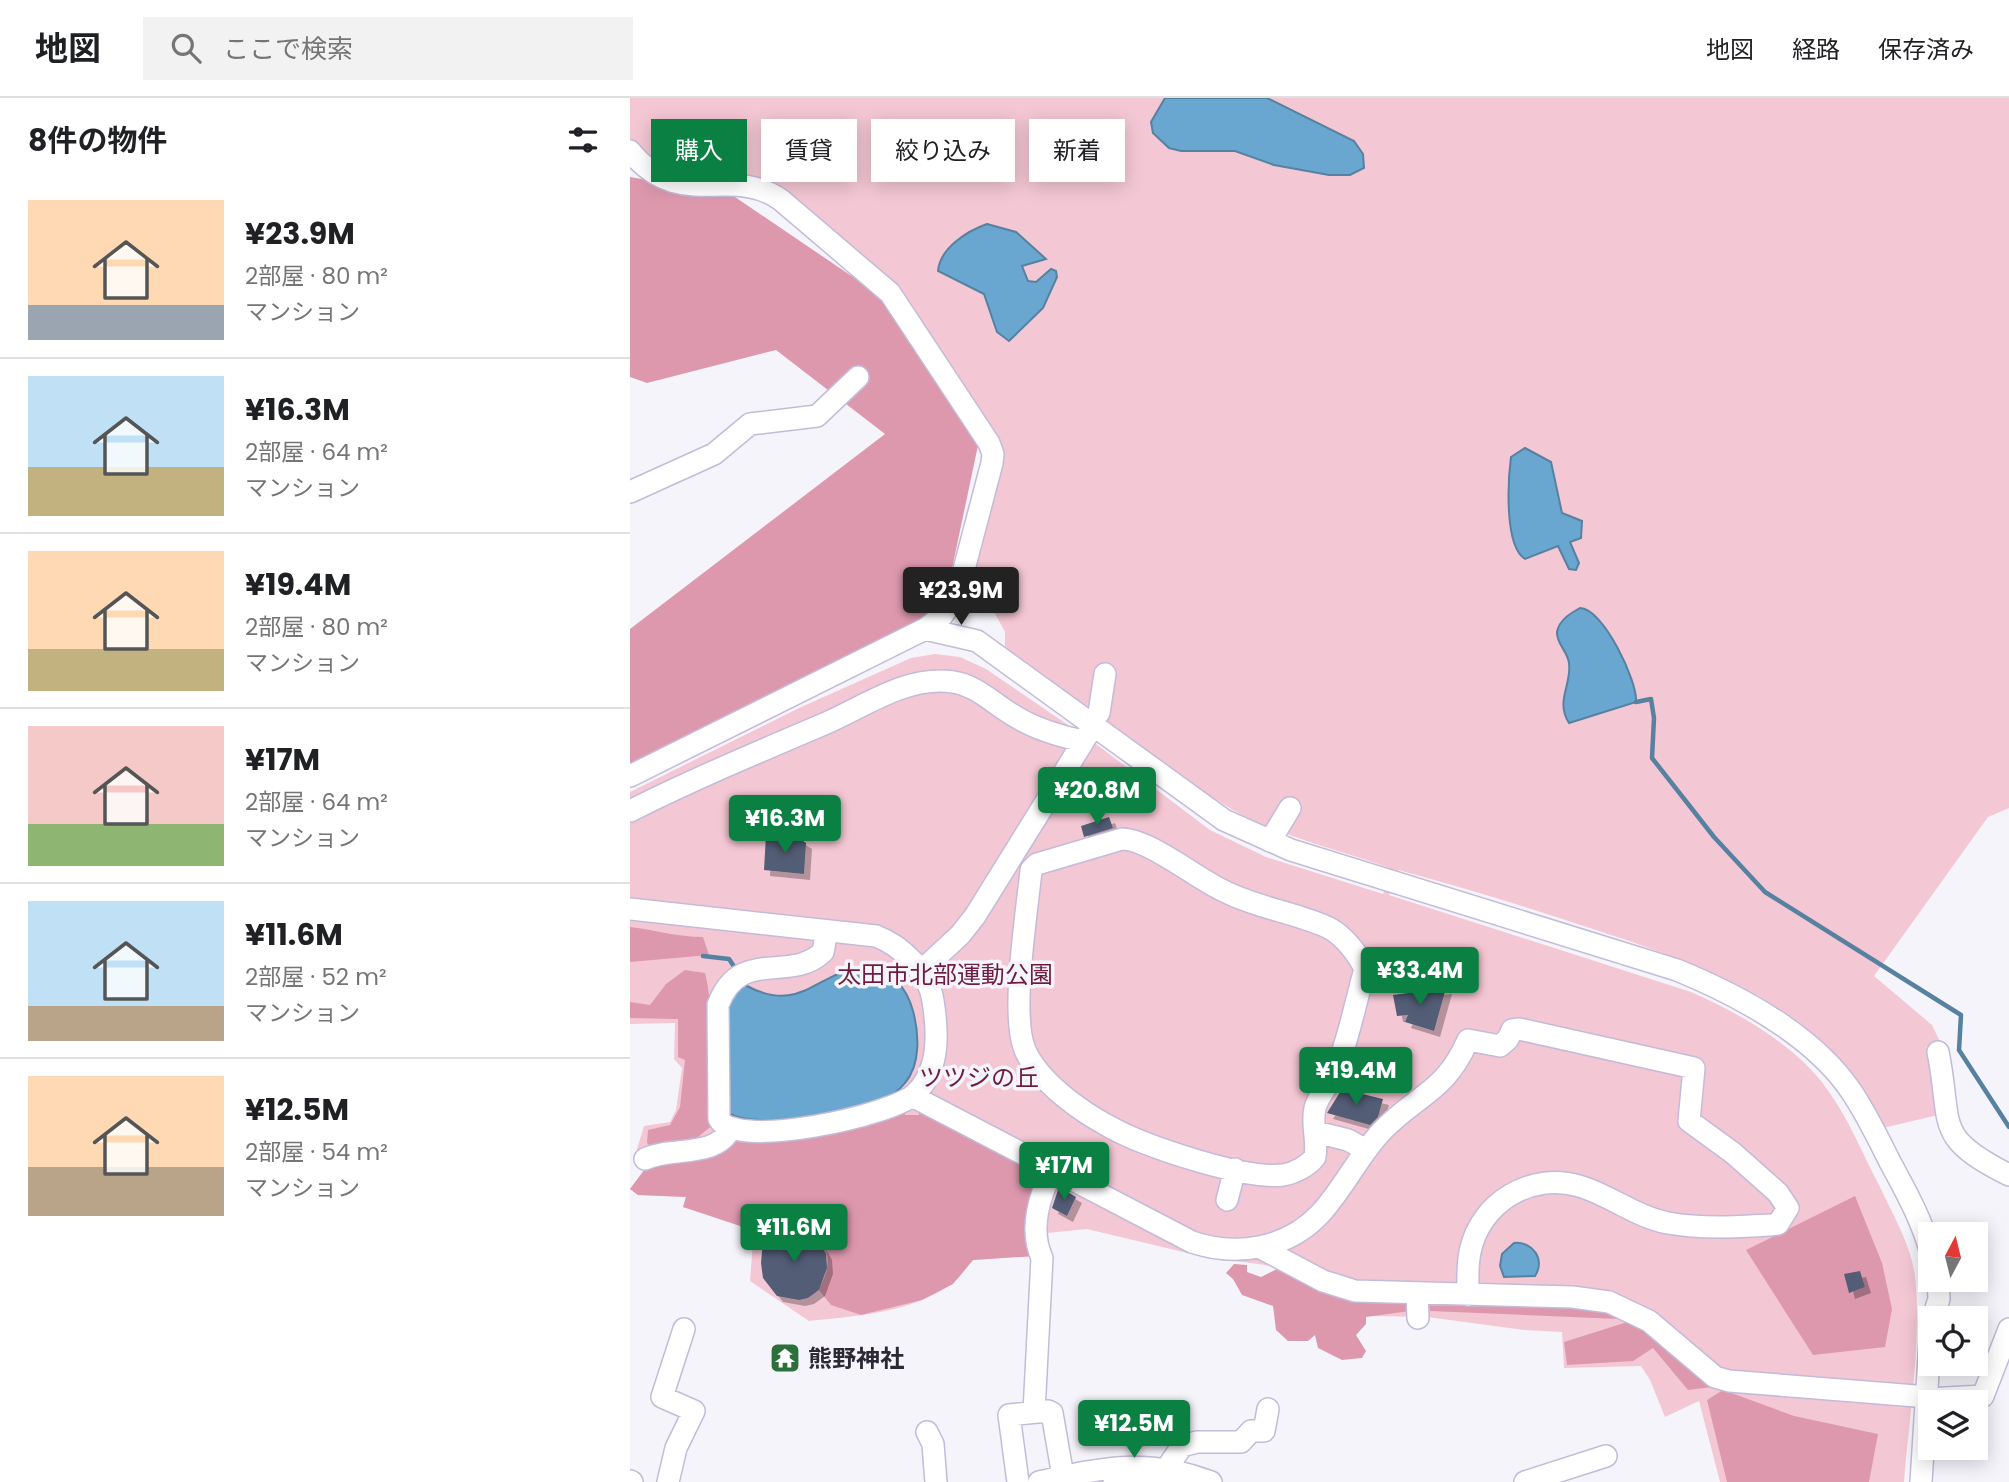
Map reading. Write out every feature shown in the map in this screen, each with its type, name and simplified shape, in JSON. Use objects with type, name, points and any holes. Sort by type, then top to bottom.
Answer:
[{"type":"street","points":[[630,151],[652,174],[684,186],[765,189],[890,293],[939,362],[993,454],[958,592],[942,616],[925,629],[630,776]]},
{"type":"street","points":[[630,492],[714,454],[750,425],[817,416],[858,377]]},
{"type":"street","points":[[925,629],[977,641],[1224,820],[1270,841],[1677,970],[1728,993],[1762,1013],[1812,1048],[1851,1090],[1920,1222]]},
{"type":"street","points":[[1099,713],[1105,674]]},
{"type":"street","points":[[630,811],[721,766],[827,723],[893,690],[956,682],[967,686],[1018,719],[1041,729],[1085,738],[975,916],[960,935],[920,972]]},
{"type":"street","points":[[1270,841],[1290,808]]},
{"type":"street","points":[[1122,839],[1135,839],[1224,892],[1335,932],[1359,956],[1364,969],[1333,1078],[1325,1083],[1315,1108],[1316,1132],[1315,1157],[1292,1173],[1263,1175],[1235,1169],[1148,1146],[1108,1126],[1071,1100],[1033,1065],[1023,1046],[1018,1019],[1034,866],[1122,839]]},
{"type":"street","points":[[630,909],[864,933],[886,940],[908,957],[920,972],[932,996],[936,1043],[931,1070],[912,1096],[894,1106],[844,1121],[801,1128],[731,1128],[719,1119],[718,1005],[725,988],[743,972],[811,961],[822,952],[827,931]]},
{"type":"street","points":[[912,1096],[1192,1242],[1222,1249],[1259,1247],[1277,1242],[1309,1224],[1321,1213],[1366,1150],[1408,1107],[1440,1085],[1457,1065],[1468,1040],[1500,1046],[1505,1043],[1511,1030],[1519,1029],[1695,1068],[1689,1121],[1742,1161],[1778,1193],[1788,1208],[1778,1224],[1688,1225],[1649,1217],[1579,1186],[1559,1182],[1525,1187],[1509,1195],[1483,1221],[1469,1254],[1468,1295]]},
{"type":"street","points":[[1938,1052],[1950,1133],[1975,1158],[2009,1175]]},
{"type":"street","points":[[645,1159],[655,1154],[713,1145],[721,1142],[731,1128]]},
{"type":"street","points":[[1316,1132],[1348,1140],[1366,1150]]},
{"type":"street","points":[[1227,1200],[1235,1169]]},
{"type":"street","points":[[1034,1412],[1042,1258],[1037,1248],[1037,1234],[1040,1202],[1053,1170]]},
{"type":"street","points":[[1259,1247],[1339,1287],[1367,1293],[1572,1297],[1609,1302],[1649,1321],[1715,1377],[1729,1381],[1918,1397]]},
{"type":"street","points":[[1417,1294],[1418,1318]]},
{"type":"street","points":[[668,1482],[676,1448],[694,1411],[662,1397],[684,1329]]},
{"type":"street","points":[[1985,1390],[2009,1329]]},
{"type":"street","points":[[1162,1477],[1182,1446],[1241,1443],[1251,1432],[1264,1431],[1268,1409]]},
{"type":"street","points":[[1018,1482],[1009,1415],[1034,1412],[1052,1413],[1063,1479]]},
{"type":"street","points":[[927,1432],[933,1444],[936,1482]]},
{"type":"street","points":[[1531,1482],[1605,1456]]},
{"type":"street","points":[[1921,1460],[1921,1482]]},
{"type":"street","points":[[1040,1482],[1129,1465],[1162,1477]]},
{"type":"street","points":[[1114,1482],[1162,1477],[1211,1482]]},
{"type":"green space","points":[[630,98],[2009,98],[2009,808],[1988,817],[1874,976],[1932,1025],[1944,1050],[1926,1047],[1937,1075],[1938,1115],[1883,1128],[1861,1086],[1836,1055],[1807,1029],[1775,1006],[1706,970],[1633,942],[1398,870],[1389,895],[1691,992],[1747,1020],[1783,1045],[1814,1073],[1849,1125],[1901,1230],[1913,1264],[1917,1300],[1916,1351],[1904,1482],[1720,1482],[1699,1401],[1665,1417],[1650,1380],[1641,1366],[1564,1368],[1562,1332],[1524,1330],[1427,1317],[1365,1316],[1279,1267],[1200,1256],[1087,1229],[1037,1234],[1035,1256],[973,1260],[954,1282],[935,1294],[901,1307],[883,1312],[809,1321],[750,1281],[754,1229],[683,1207],[686,1197],[638,1195],[630,1189],[648,1165],[637,1149],[644,1126],[670,1122],[676,1110],[682,1068],[674,1059],[675,1023],[630,1024],[630,792],[799,708],[911,658],[935,654],[960,657],[986,669],[1096,744],[1210,830],[1266,857],[1383,894],[1390,868],[1291,836],[1235,811],[1175,774],[1005,647],[1005,632],[986,597],[965,592],[985,464],[976,437],[891,308],[771,204],[753,199],[678,191],[651,182],[747,182],[747,119],[651,119],[651,182],[630,166]]},
{"type":"shaded area","points":[[630,177],[732,195],[881,296],[981,431],[945,602],[907,635],[630,769],[630,629],[885,434],[776,350],[647,383],[630,377]]},
{"type":"shaded area","points":[[630,927],[703,937],[709,955],[630,962]]},
{"type":"shaded area","points":[[685,970],[705,973],[709,992],[709,1087],[714,1124],[693,1141],[654,1149],[647,1143],[648,1130],[670,1125],[680,1107],[685,1060],[678,1057],[678,1019],[630,1018],[630,1002],[650,1005],[666,984]]},
{"type":"shaded area","points":[[905,1107],[905,1115],[919,1115],[919,1110],[1040,1170],[1035,1256],[973,1260],[953,1284],[922,1300],[861,1315],[831,1305],[819,1290],[828,1257],[825,1247],[812,1234],[792,1231],[770,1236],[683,1207],[686,1197],[638,1195],[630,1189],[648,1165],[722,1147],[747,1136]]},
{"type":"shaded area","points":[[1855,1196],[1882,1263],[1892,1309],[1885,1347],[1813,1355],[1746,1250]]},
{"type":"shaded area","points":[[1234,1264],[1247,1265],[1247,1272],[1261,1277],[1287,1264],[1416,1296],[1417,1310],[1366,1317],[1366,1324],[1356,1335],[1366,1351],[1362,1358],[1342,1360],[1318,1348],[1315,1335],[1308,1341],[1288,1341],[1276,1330],[1273,1306],[1242,1295],[1233,1279],[1226,1273]]},
{"type":"shaded area","points":[[1429,1301],[1577,1303],[1627,1315],[1618,1319],[1430,1311]]},
{"type":"shaded area","points":[[1637,1319],[1713,1378],[1712,1387],[1688,1390],[1653,1348],[1633,1361],[1567,1365],[1564,1342]]},
{"type":"shaded area","points":[[1723,1390],[1794,1416],[1878,1434],[1869,1482],[1727,1482],[1707,1400]]},
{"type":"water","points":[[1165,98],[1267,98],[1354,141],[1363,154],[1364,168],[1350,175],[1329,175],[1274,165],[1235,151],[1181,151],[1169,148],[1153,133],[1151,122]]},
{"type":"water","points":[[987,224],[1016,232],[1046,259],[1022,266],[1028,281],[1036,282],[1051,269],[1056,271],[1057,277],[1043,308],[1009,341],[997,332],[984,294],[938,271],[949,248],[963,236]]},
{"type":"water","points":[[1525,448],[1551,462],[1562,513],[1582,521],[1581,538],[1570,542],[1579,563],[1576,570],[1569,569],[1558,546],[1525,559],[1518,552],[1509,512],[1509,481],[1511,457]]},
{"type":"water","points":[[1580,608],[1589,611],[1608,632],[1625,663],[1636,702],[1569,723],[1565,715],[1564,700],[1569,663],[1557,632],[1563,620]]},
{"type":"water","points":[[867,966],[884,972],[897,981],[913,1011],[917,1029],[916,1058],[914,1067],[903,1085],[893,1095],[872,1105],[805,1118],[757,1120],[728,1112],[727,1013],[732,995],[745,985],[781,996],[795,994],[834,975]]},
{"type":"water","points":[[1514,1243],[1526,1245],[1535,1252],[1539,1263],[1535,1276],[1504,1277],[1500,1266],[1502,1254]]},
{"type":"building","points":[[1109,817],[1113,828],[1084,837],[1081,826]]},
{"type":"building","points":[[766,835],[798,838],[806,843],[804,874],[764,870]]},
{"type":"building","points":[[1446,988],[1434,1031],[1405,1022],[1408,1015],[1397,1016],[1393,995]]},
{"type":"building","points":[[1342,1089],[1383,1099],[1378,1117],[1370,1125],[1327,1113]]},
{"type":"building","points":[[1059,1187],[1076,1197],[1067,1216],[1052,1208]]},
{"type":"building","points":[[795,1228],[817,1238],[826,1254],[827,1268],[819,1290],[808,1298],[799,1300],[777,1296],[763,1278],[761,1263],[763,1241],[785,1229]]},
{"type":"building","points":[[1860,1271],[1865,1287],[1849,1293],[1844,1274]]},
{"type":"waterway","points":[[1636,702],[1651,699],[1654,718],[1652,758],[1714,837],[1765,892],[1961,1015],[1959,1050],[2009,1127]]},
{"type":"waterway","points":[[703,956],[729,959],[737,971]]},
{"type":"place","name":"熊野神社","points":[[785,1358]]},
{"type":"park label","name":"太田市北部運動公園","points":[[945,974]]},
{"type":"park label","name":"ツツジの丘","points":[[979,1077]]}]
